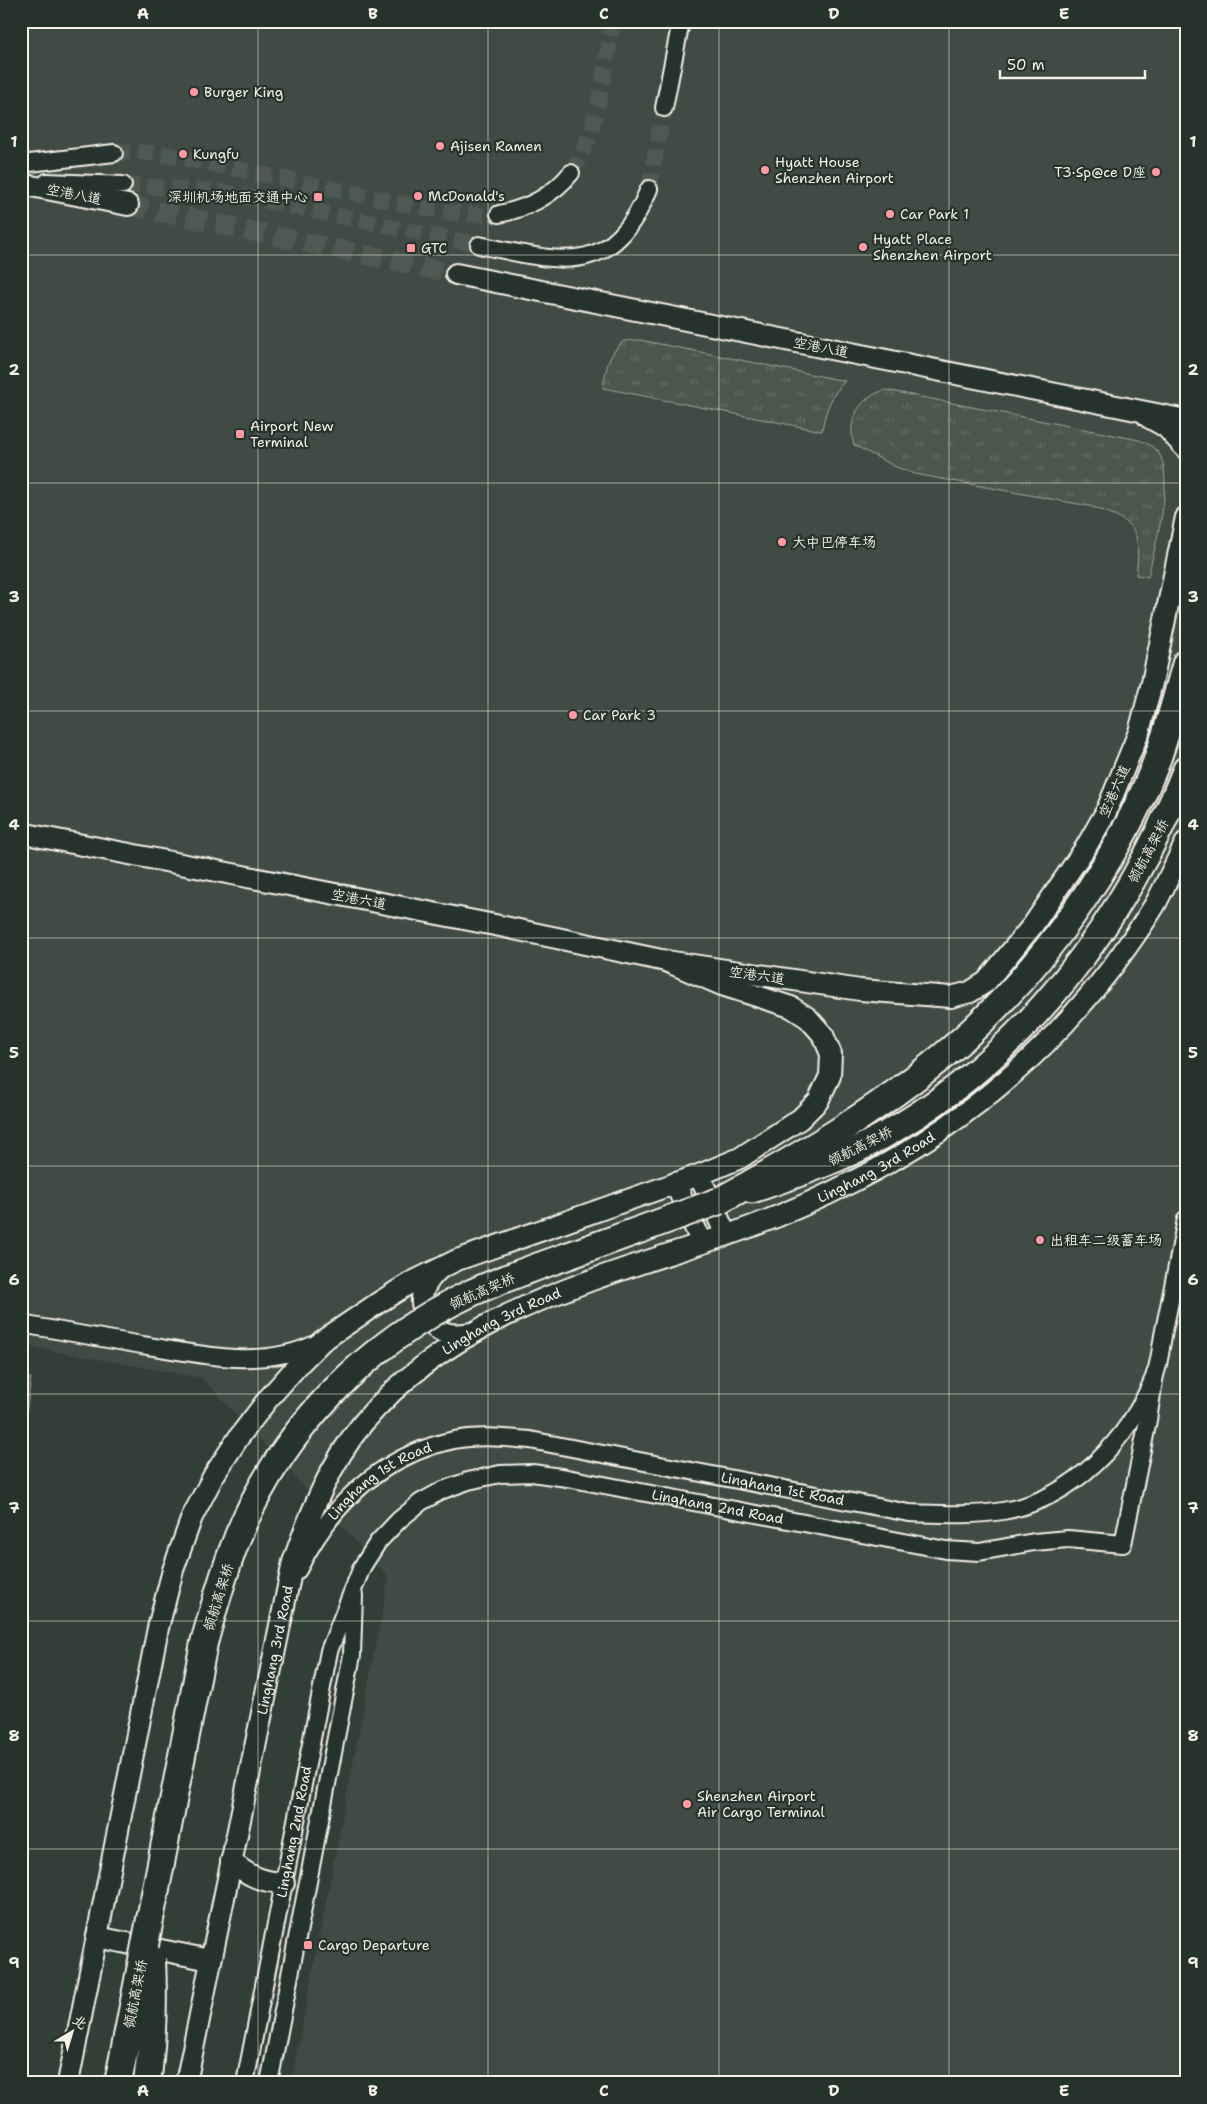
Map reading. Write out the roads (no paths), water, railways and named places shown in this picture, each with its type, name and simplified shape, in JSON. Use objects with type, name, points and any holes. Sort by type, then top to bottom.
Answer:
[{"type":"highway","points":[[719,1201],[770,1173],[886,1099],[963,1038],[999,1003],[1064,925],[1112,852],[1154,767],[1186,663]]},
{"type":"highway","name":"领航高架桥","points":[[118,2083],[204,1643],[219,1590],[239,1535],[262,1486],[287,1446],[329,1395],[373,1354],[416,1322],[471,1293],[531,1269],[719,1201]]},
{"type":"highway","points":[[146,2083],[152,2046],[154,2000],[150,1916]]},
{"type":"main road","name":"领航高架桥","points":[[719,1201],[835,1160],[881,1138],[948,1095],[1012,1039],[1074,968],[1117,907],[1145,861],[1172,805],[1186,769]]},
{"type":"street","points":[[664,108],[681,21]]},
{"type":"street","points":[[21,164],[114,153]]},
{"type":"street","points":[[499,214],[516,211],[540,201],[558,187],[571,173]]},
{"type":"street","points":[[21,183],[123,185]]},
{"type":"street","name":"空港八道","points":[[21,183],[128,205]]},
{"type":"street","points":[[479,245],[561,260],[586,257],[617,240],[630,227],[649,189]]},
{"type":"street","name":"空港八道","points":[[456,274],[1186,420]]},
{"type":"street","points":[[1137,410],[1166,427],[1186,449]]},
{"type":"street","name":"空港六道","points":[[21,833],[500,926],[666,961],[860,990],[951,997],[970,992],[986,982],[1008,958],[1059,890],[1094,833],[1123,772],[1138,732],[1152,683],[1186,517]]},
{"type":"street","name":"Linghang 3rd Road","points":[[186,2083],[293,1562],[304,1529],[341,1454],[361,1425],[410,1376],[438,1355],[498,1320],[556,1293],[726,1235],[801,1206],[854,1182],[946,1127],[1020,1070],[1055,1036],[1094,991],[1125,950],[1156,903],[1186,842]]},
{"type":"street","points":[[68,2083],[158,1628],[173,1570],[192,1518],[214,1475],[239,1437],[280,1385],[322,1341],[378,1303],[439,1269],[481,1251],[675,1183],[740,1158],[800,1119],[818,1101],[830,1076],[831,1054],[823,1035],[808,1018],[791,1007],[722,985],[666,961]]},
{"type":"street","points":[[700,1174],[726,1235]]},
{"type":"street","points":[[675,1183],[702,1243]]},
{"type":"street","name":"Linghang 1st Road","points":[[282,1617],[297,1572],[312,1543],[331,1516],[357,1489],[388,1465],[421,1450],[455,1440],[491,1438],[530,1440],[909,1513],[964,1515],[1004,1510],[1037,1502],[1070,1482],[1113,1447],[1132,1420],[1155,1374],[1186,1219]]},
{"type":"street","points":[[439,1269],[423,1290],[421,1300],[428,1318],[435,1328],[446,1333],[473,1333]]},
{"type":"street","points":[[21,1324],[230,1359],[265,1359],[289,1354],[322,1341]]},
{"type":"street","name":"Linghang 2nd Road","points":[[245,2083],[330,1652],[354,1583],[362,1567],[378,1542],[399,1520],[421,1502],[443,1490],[460,1484],[500,1474],[532,1473],[946,1550],[980,1552],[1059,1539],[1123,1544],[1148,1420],[1155,1374]]},
{"type":"street","name":"Linghang 2nd Road","points":[[269,2083],[352,1655],[354,1583]]},
{"type":"street","points":[[231,1861],[258,1880],[284,1883]]},
{"type":"street","points":[[97,1937],[210,1960]]},
{"type":"tunnel","points":[[571,173],[588,138],[594,119],[613,21]]},
{"type":"tunnel","points":[[649,189],[664,108]]},
{"type":"tunnel","points":[[114,153],[163,154],[445,212],[480,215],[499,214]]},
{"type":"tunnel","points":[[123,185],[224,192],[479,245]]},
{"type":"tunnel","points":[[128,205],[456,274]]},
{"type":"place","name":"Burger King","points":[[194,92]]},
{"type":"place","name":"Ajisen Ramen","points":[[440,146]]},
{"type":"place","name":"Kungfu","points":[[183,154]]},
{"type":"place","name":"Hyatt House Shenzhen Airport","points":[[765,170]]},
{"type":"place","name":"T3·Sp@ce D座","points":[[1156,172]]},
{"type":"place","name":"McDonald's","points":[[418,196]]},
{"type":"place","name":"深圳机场地面交通中心","points":[[318,197]]},
{"type":"place","name":"Car Park 1","points":[[890,214]]},
{"type":"place","name":"Hyatt Place Shenzhen Airport","points":[[863,247]]},
{"type":"place","name":"GTC","points":[[411,248]]},
{"type":"place","name":"Airport New Terminal","points":[[240,434]]},
{"type":"place","name":"大中巴停车场","points":[[782,542]]},
{"type":"place","name":"Car Park 3","points":[[573,715]]},
{"type":"place","name":"出租车二级蓄车场","points":[[1040,1240]]},
{"type":"place","name":"Shenzhen Airport Air Cargo Terminal","points":[[687,1804]]},
{"type":"place","name":"Cargo Departure","points":[[308,1945]]}]
